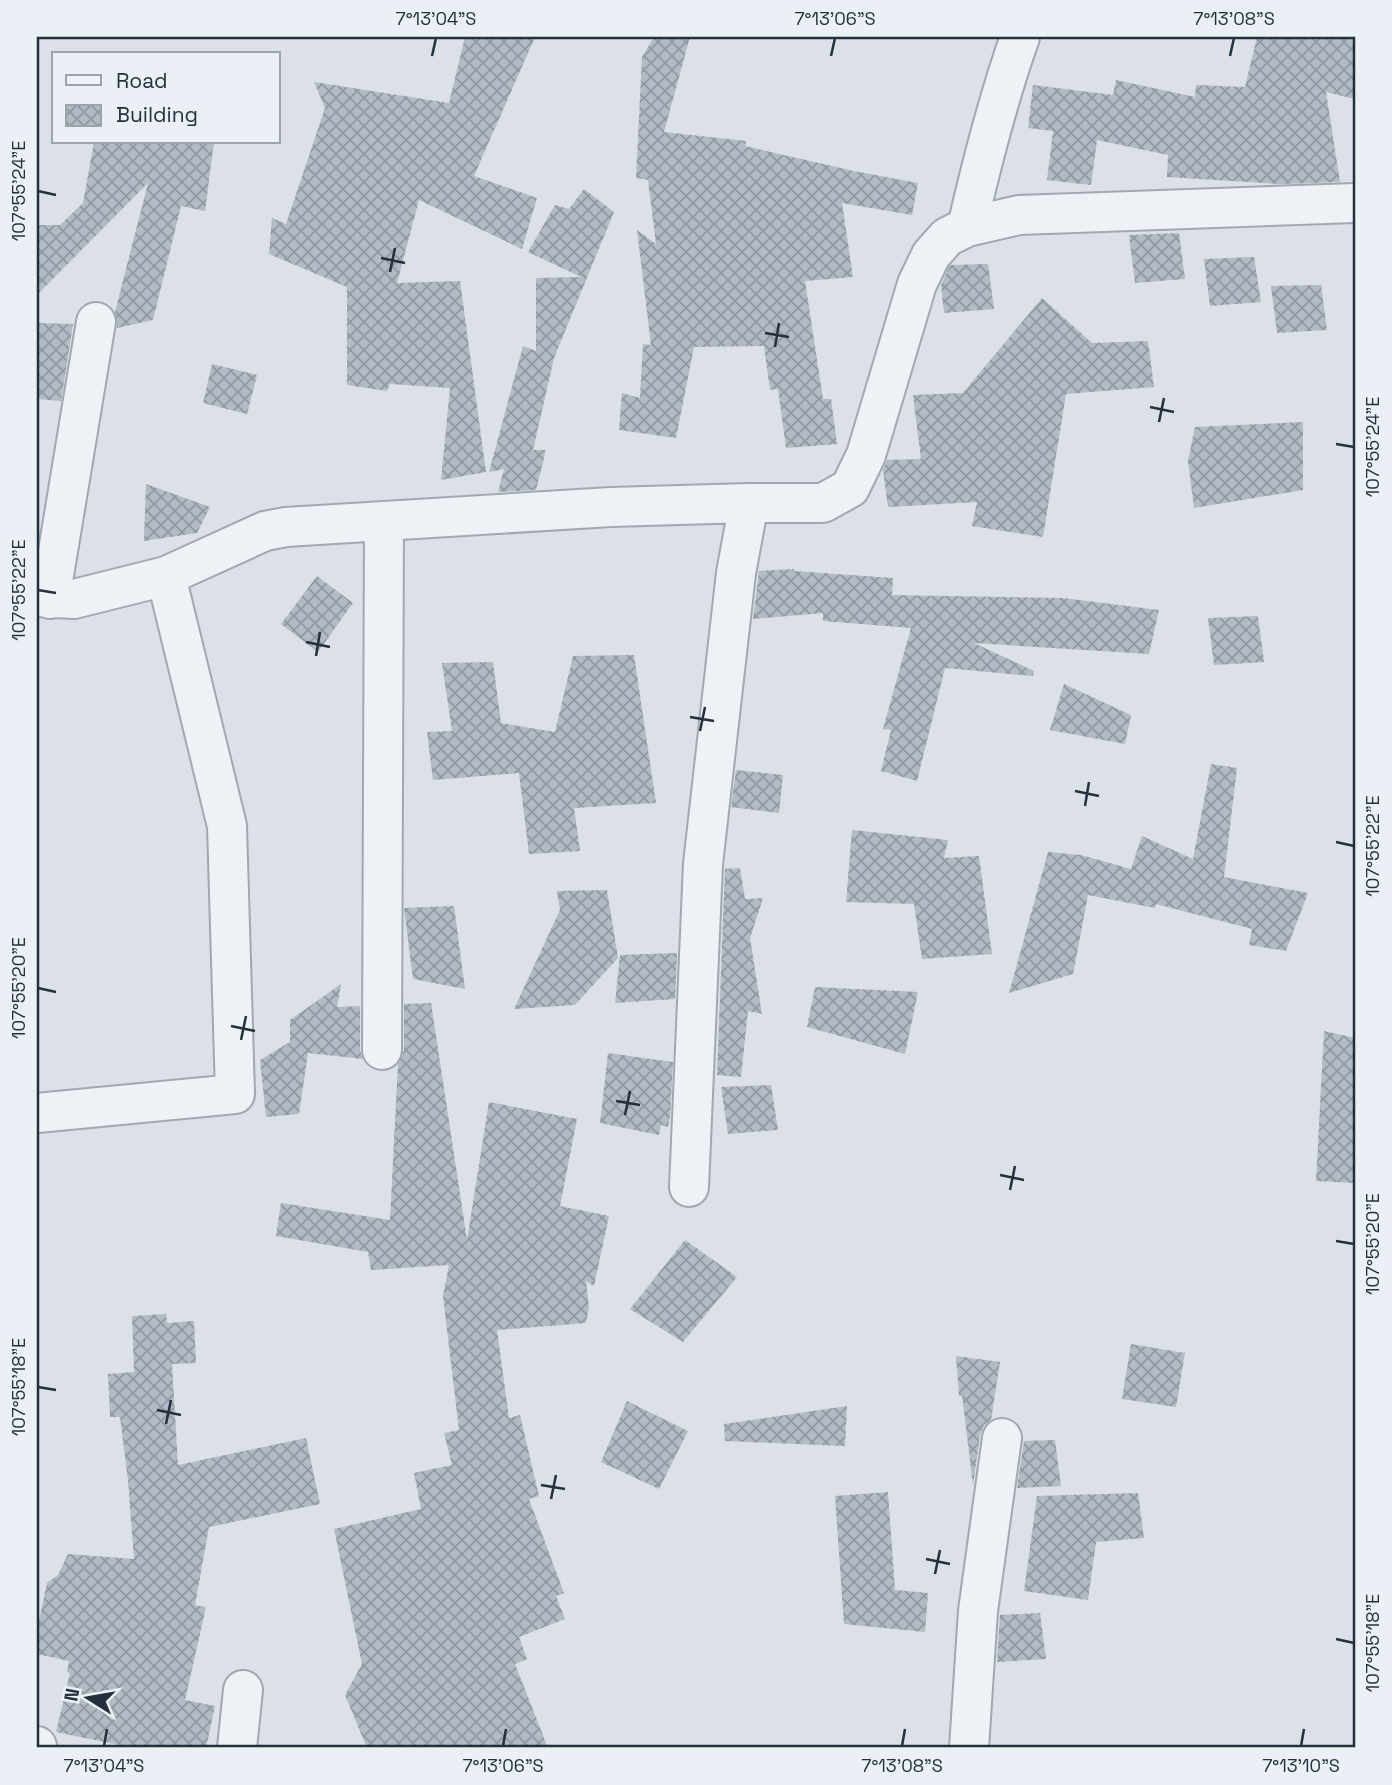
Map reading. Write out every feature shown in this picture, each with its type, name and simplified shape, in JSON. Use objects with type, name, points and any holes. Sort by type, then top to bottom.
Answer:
[{"type":"street","points":[[967,227],[988,136],[1020,37]]},
{"type":"street","points":[[96,322],[44,598],[74,599],[166,576],[265,531],[611,507],[823,503],[850,488],[866,455],[917,284],[931,255],[947,237],[967,227],[1018,215],[1355,203]]},
{"type":"street","points":[[689,1187],[704,864],[736,573],[749,503]]},
{"type":"street","points":[[382,1050],[384,521]]},
{"type":"street","points":[[37,1113],[235,1094],[227,826],[166,576]]},
{"type":"street","points":[[969,1748],[978,1611],[1002,1438]]},
{"type":"street","points":[[237,1748],[243,1690]]},
{"type":"building","points":[[465,37],[535,37],[474,176],[537,198],[522,249],[419,200],[397,283],[460,281],[486,472],[441,480],[450,388],[390,384],[387,391],[347,385],[347,287],[269,254],[272,218],[286,224],[325,108],[314,82],[449,103]]},
{"type":"building","points":[[654,37],[690,37],[664,132],[746,141],[745,146],[918,183],[912,215],[842,203],[853,277],[805,281],[823,399],[831,399],[837,444],[786,448],[778,389],[770,390],[764,346],[694,347],[676,438],[619,430],[622,393],[640,398],[643,344],[651,345],[637,230],[656,244],[648,180],[636,178],[642,57]]},
{"type":"building","points":[[1257,37],[1355,37],[1355,99],[1326,92],[1340,182],[1280,184],[1167,177],[1168,155],[1097,140],[1091,185],[1047,180],[1053,131],[1028,128],[1033,85],[1113,95],[1116,80],[1195,97],[1196,85],[1245,87]]},
{"type":"building","points":[[94,144],[214,144],[205,211],[181,206],[153,320],[117,328],[115,312],[148,183],[37,295],[37,225],[60,225],[83,203]]},
{"type":"building","points":[[584,189],[614,212],[554,358],[533,450],[546,450],[536,490],[498,492],[504,469],[489,472],[523,346],[536,351],[536,278],[581,277],[528,252],[555,205],[569,209]]},
{"type":"building","points":[[1179,233],[1185,279],[1135,283],[1129,235]]},
{"type":"building","points":[[1254,257],[1261,302],[1210,306],[1204,259]]},
{"type":"building","points":[[988,264],[994,309],[944,313],[941,285],[949,267]]},
{"type":"building","points":[[1321,285],[1327,330],[1277,333],[1271,286]]},
{"type":"building","points":[[1042,298],[1092,343],[1148,341],[1154,387],[1066,394],[1043,537],[972,526],[977,502],[888,507],[883,470],[887,460],[921,459],[913,395],[963,393]]},
{"type":"building","points":[[37,323],[73,324],[61,401],[37,399]]},
{"type":"building","points":[[212,364],[257,375],[247,414],[203,403]]},
{"type":"building","points":[[1303,422],[1303,490],[1194,508],[1188,461],[1195,427]]},
{"type":"building","points":[[146,484],[210,507],[197,533],[144,541]]},
{"type":"building","points":[[794,569],[893,578],[892,595],[1063,598],[1159,610],[1149,654],[974,643],[1034,671],[1033,676],[945,668],[917,781],[881,771],[891,730],[883,729],[911,628],[823,621],[823,613],[753,619],[759,571]]},
{"type":"building","points":[[317,576],[353,603],[318,652],[281,624]]},
{"type":"building","points":[[1258,616],[1264,662],[1214,665],[1208,618]]},
{"type":"building","points":[[634,655],[656,803],[574,808],[580,851],[529,854],[519,773],[433,780],[427,732],[452,731],[442,663],[493,662],[501,723],[555,732],[573,656]]},
{"type":"building","points":[[1064,684],[1131,715],[1125,744],[1050,730]]},
{"type":"building","points":[[1211,764],[1237,768],[1224,877],[1308,893],[1286,951],[1249,945],[1252,929],[1156,904],[1155,908],[1088,895],[1073,974],[1009,993],[1048,852],[1081,855],[1131,869],[1142,836],[1193,859]]},
{"type":"building","points":[[736,770],[783,775],[779,813],[731,807]]},
{"type":"building","points":[[852,830],[948,840],[944,858],[979,856],[992,954],[922,959],[914,904],[846,902]]},
{"type":"building","points":[[740,868],[745,899],[763,898],[750,938],[762,1014],[748,1011],[741,1077],[717,1075],[725,869]]},
{"type":"building","points":[[607,890],[618,958],[575,1005],[514,1009],[560,910],[557,891]]},
{"type":"building","points":[[454,906],[465,989],[413,979],[404,908]]},
{"type":"building","points":[[677,953],[675,999],[615,1003],[620,955]]},
{"type":"building","points":[[341,984],[337,1007],[360,1006],[360,1050],[363,1059],[308,1053],[299,1114],[266,1117],[260,1060],[290,1042],[290,1020]]},
{"type":"building","points":[[815,987],[918,992],[905,1054],[807,1027]]},
{"type":"building","points":[[431,1003],[467,1240],[489,1102],[577,1119],[560,1206],[609,1216],[594,1286],[586,1281],[589,1308],[586,1323],[497,1330],[509,1418],[520,1415],[539,1496],[529,1499],[564,1593],[556,1596],[565,1619],[519,1637],[527,1659],[515,1664],[548,1748],[367,1748],[345,1695],[362,1664],[334,1529],[421,1509],[414,1473],[452,1465],[444,1433],[459,1430],[443,1296],[449,1265],[371,1270],[368,1252],[276,1236],[281,1203],[390,1220],[398,1064],[404,1050],[404,1004]]},
{"type":"building","points":[[1324,1031],[1355,1038],[1355,1183],[1316,1181]]},
{"type":"building","points":[[608,1053],[673,1062],[670,1117],[668,1127],[661,1125],[659,1135],[600,1123]]},
{"type":"building","points":[[771,1085],[778,1130],[728,1134],[721,1087]]},
{"type":"building","points":[[685,1240],[737,1277],[683,1342],[630,1309]]},
{"type":"building","points":[[166,1314],[167,1323],[194,1321],[196,1363],[172,1364],[178,1465],[306,1438],[320,1504],[209,1527],[195,1605],[206,1607],[185,1700],[215,1706],[206,1748],[134,1748],[56,1732],[70,1673],[67,1672],[69,1661],[37,1654],[37,1630],[47,1583],[58,1575],[68,1554],[134,1559],[120,1417],[110,1417],[108,1374],[134,1372],[132,1316]]},
{"type":"building","points":[[1131,1344],[1185,1353],[1176,1407],[1122,1399]]},
{"type":"building","points":[[956,1356],[1000,1362],[991,1420],[984,1425],[980,1435],[973,1485],[962,1395],[959,1396]]},
{"type":"building","points":[[627,1401],[688,1431],[659,1489],[601,1462]]},
{"type":"building","points":[[847,1406],[845,1446],[725,1441],[724,1424]]},
{"type":"building","points":[[1055,1440],[1061,1486],[1017,1488],[1024,1441]]},
{"type":"building","points":[[888,1492],[895,1590],[928,1593],[925,1632],[844,1624],[835,1496]]},
{"type":"building","points":[[1138,1493],[1144,1538],[1096,1542],[1088,1600],[1024,1591],[1037,1496]]},
{"type":"building","points":[[1040,1613],[1046,1659],[997,1662],[1000,1615]]}]
